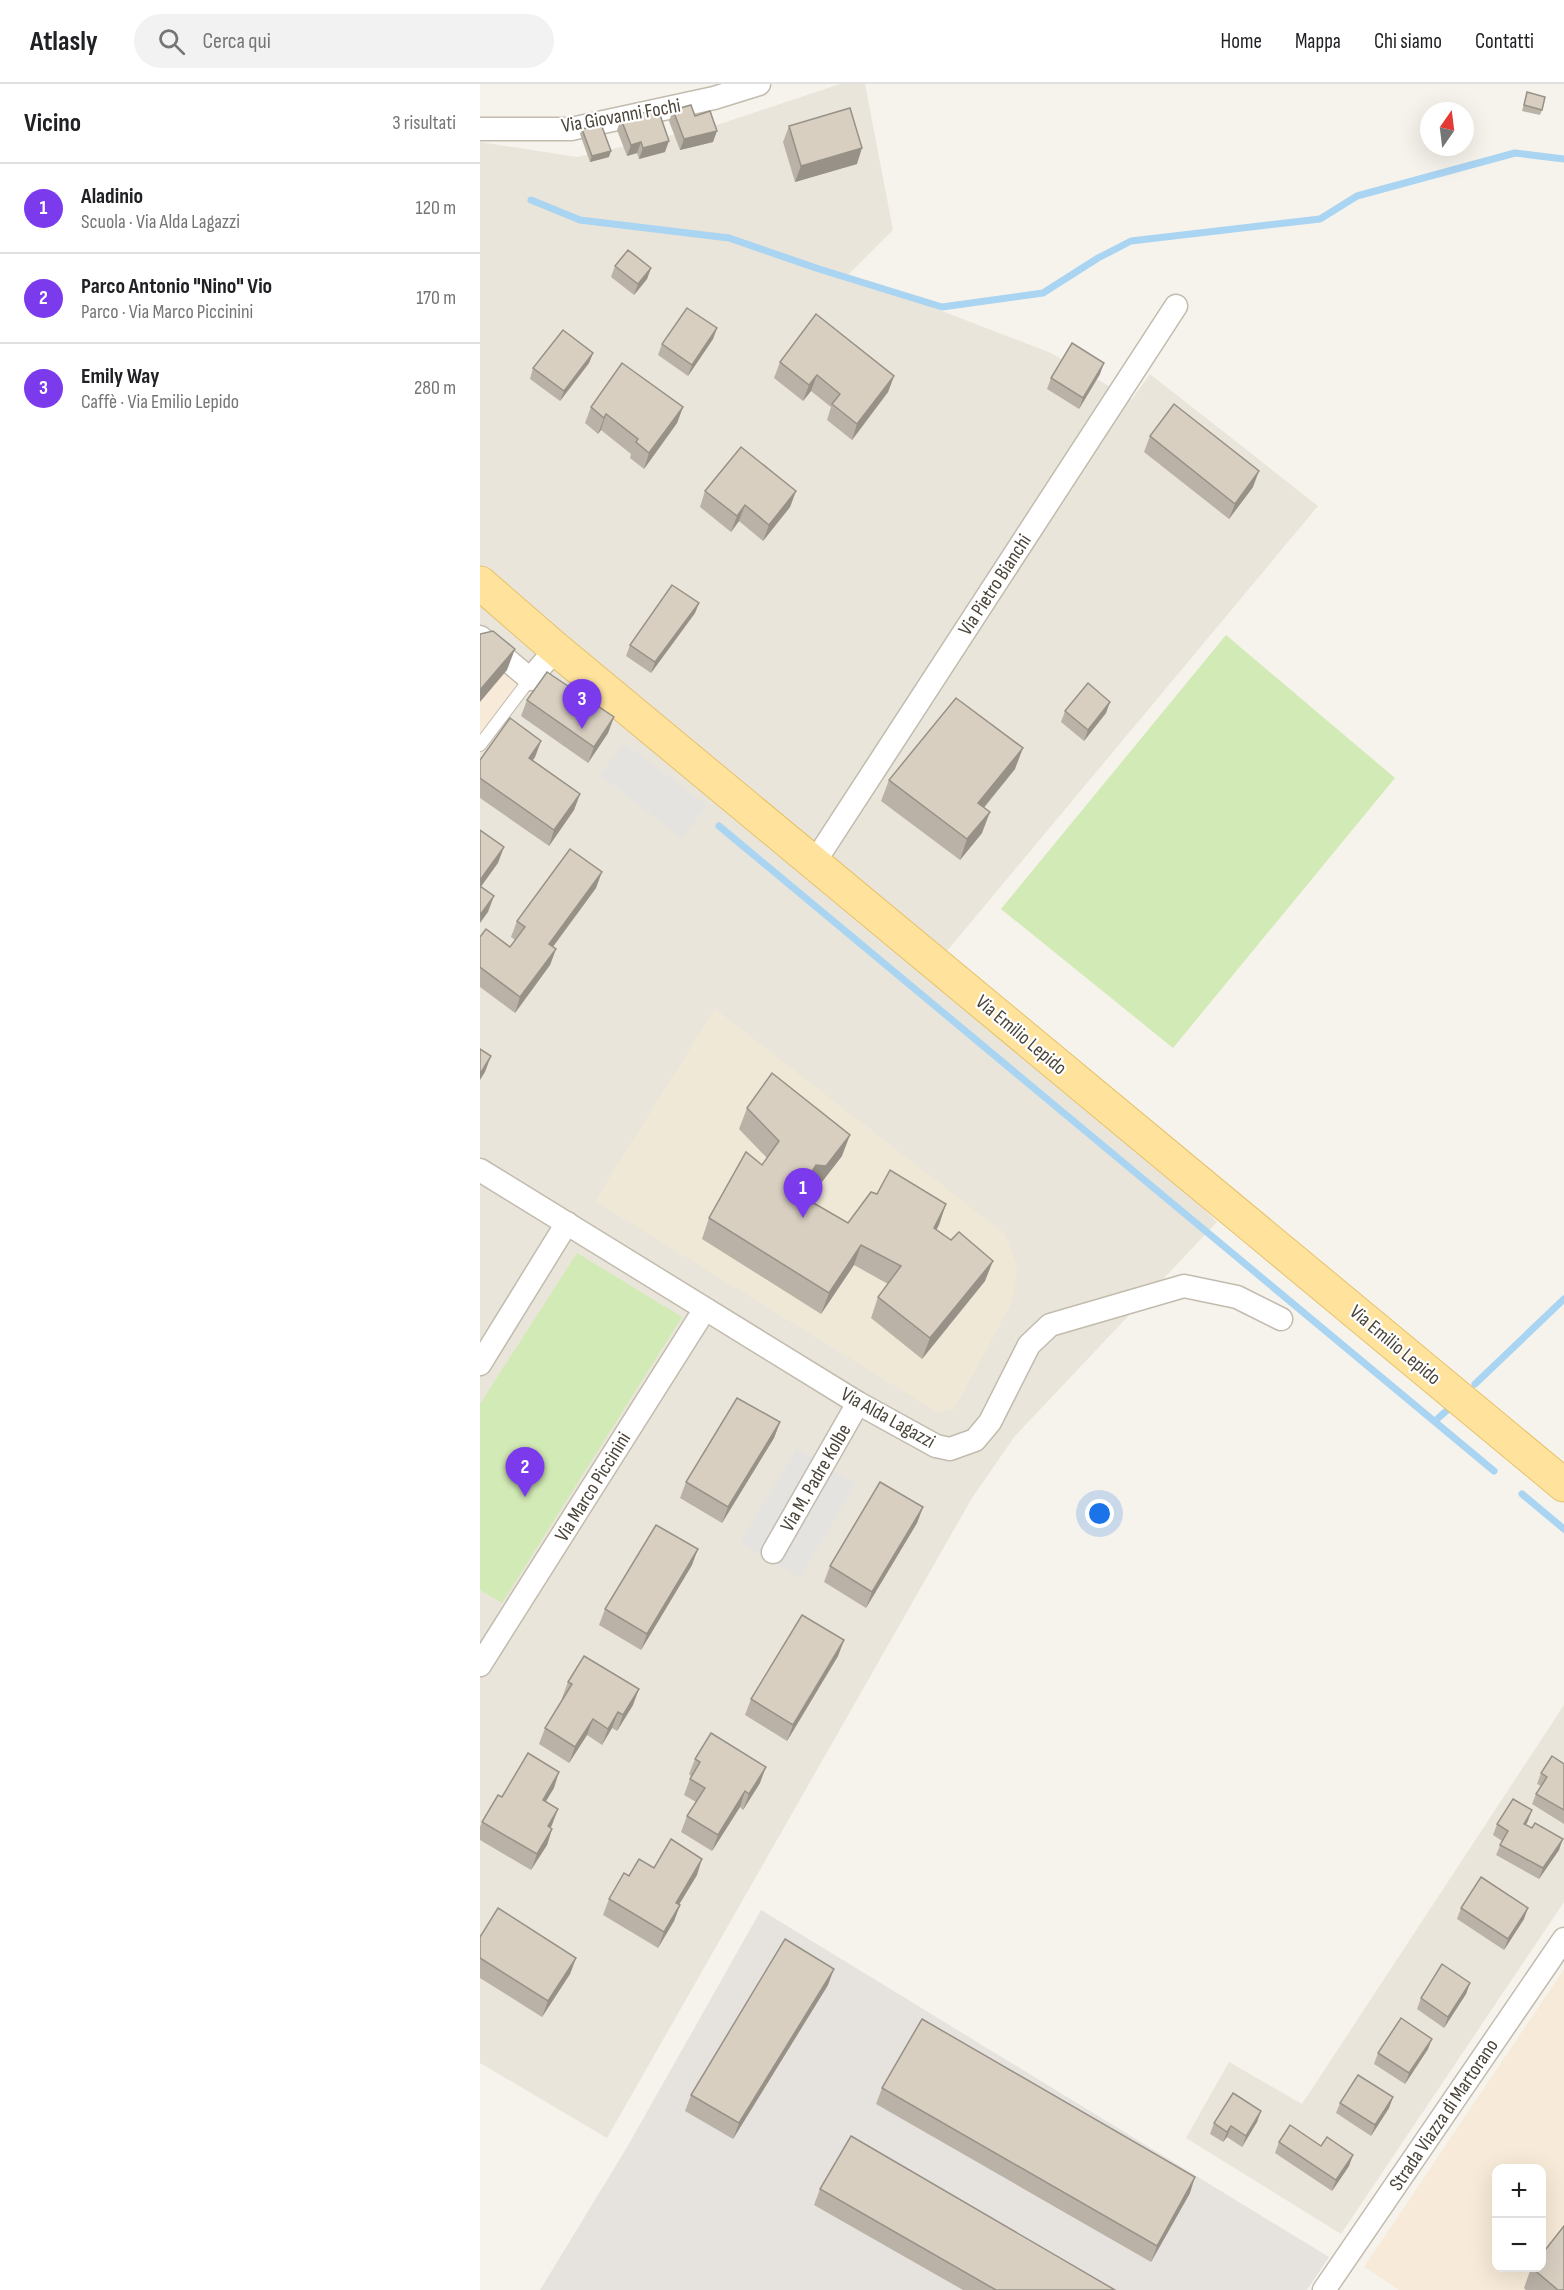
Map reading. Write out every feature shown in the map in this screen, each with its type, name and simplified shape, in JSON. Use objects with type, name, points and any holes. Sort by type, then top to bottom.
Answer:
[{"type":"main road","name":"Via Emilio Lepido","points":[[480,583],[556,649],[1564,1485]]},
{"type":"street","name":"Via Giovanni Fochi","points":[[480,129],[571,129],[714,99],[759,84]]},
{"type":"street","name":"Via Pietro Bianchi","points":[[814,863],[1176,306]]},
{"type":"street","points":[[480,637],[530,679],[556,649]]},
{"type":"street","name":"Via Alda Lagazzi","points":[[480,1170],[858,1403],[936,1446],[950,1449],[975,1440],[990,1422],[1029,1345],[1050,1324],[1184,1286],[1237,1297],[1281,1319]]},
{"type":"street","points":[[480,1364],[567,1223]]},
{"type":"street","name":"Via Marco Piccinini","points":[[480,1665],[705,1309]]},
{"type":"street","name":"Via M. Padre Kolbe","points":[[773,1552],[858,1403]]},
{"type":"street","name":"Strada Viazza di Martorano","points":[[1324,2290],[1564,1939]]},
{"type":"lane","points":[[480,745],[530,679]]},
{"type":"shaded area","points":[[840,84],[865,84],[893,230],[848,275],[1051,353],[1132,399],[1150,374],[1318,506],[942,957],[1217,1222],[1015,1436],[972,1498],[607,2138],[480,2063],[480,142],[577,157],[720,124]]},
{"type":"shaded area","points":[[480,642],[527,680],[480,737]]},
{"type":"shaded area","points":[[625,743],[707,806],[682,838],[600,775]]},
{"type":"shaded area","points":[[715,1009],[1005,1234],[1017,1266],[1013,1300],[954,1409],[937,1412],[595,1201]]},
{"type":"shaded area","points":[[796,1449],[856,1484],[800,1578],[740,1542]]},
{"type":"shaded area","points":[[1564,1705],[1564,1902],[1341,2234],[1186,2138],[1229,2062],[1302,2104]]},
{"type":"shaded area","points":[[761,1910],[1329,2257],[1307,2290],[540,2290],[626,2149]]},
{"type":"shaded area","points":[[1564,1969],[1564,2290],[1399,2290],[1364,2267]]},
{"type":"green space","points":[[1226,635],[1395,778],[1173,1048],[1001,909]]},
{"type":"green space","points":[[577,1253],[682,1317],[502,1603],[480,1590],[480,1404]]},
{"type":"building","points":[[1527,92],[1545,97],[1542,110],[1524,105]]},
{"type":"building","points":[[691,105],[695,116],[710,111],[717,131],[684,139],[673,110]]},
{"type":"building","points":[[850,108],[862,148],[801,166],[789,126]]},
{"type":"building","points":[[658,109],[669,141],[643,148],[641,142],[631,145],[621,119]]},
{"type":"building","points":[[601,124],[611,151],[592,156],[582,129]]},
{"type":"building","points":[[628,250],[651,268],[638,284],[615,266]]},
{"type":"building","points":[[687,308],[717,328],[692,365],[662,344]]},
{"type":"building","points":[[816,314],[894,376],[857,424],[832,404],[840,394],[817,375],[809,385],[780,362]]},
{"type":"building","points":[[563,330],[593,353],[564,391],[533,368]]},
{"type":"building","points":[[1072,343],[1104,363],[1083,398],[1051,378]]},
{"type":"building","points":[[622,363],[683,407],[649,453],[636,442],[638,439],[606,414],[604,418],[591,407]]},
{"type":"building","points":[[1174,404],[1259,471],[1235,504],[1150,436]]},
{"type":"building","points":[[741,447],[796,491],[769,525],[745,505],[737,516],[705,491]]},
{"type":"building","points":[[672,585],[699,603],[655,662],[630,645]]},
{"type":"building","points":[[493,631],[515,649],[480,690],[480,634]]},
{"type":"building","points":[[547,672],[614,717],[594,747],[527,700]]},
{"type":"building","points":[[1088,683],[1110,702],[1088,730],[1065,711]]},
{"type":"building","points":[[956,698],[1023,748],[978,803],[990,812],[967,839],[889,780]]},
{"type":"building","points":[[510,718],[541,741],[529,758],[580,794],[554,830],[480,778],[480,760]]},
{"type":"building","points":[[480,830],[504,847],[480,880]]},
{"type":"building","points":[[570,849],[602,872],[549,944],[556,949],[520,997],[480,967],[480,937],[486,929],[510,947],[525,927],[517,921]]},
{"type":"building","points":[[480,886],[494,896],[480,915]]},
{"type":"building","points":[[480,1049],[491,1056],[480,1074]]},
{"type":"building","points":[[772,1073],[850,1135],[826,1166],[816,1165],[798,1194],[848,1223],[871,1192],[877,1194],[890,1170],[946,1204],[934,1228],[951,1240],[959,1232],[993,1261],[930,1338],[878,1297],[901,1266],[861,1245],[829,1293],[709,1218],[746,1152],[762,1165],[779,1141],[747,1108]]},
{"type":"building","points":[[737,1398],[780,1422],[728,1507],[686,1482]]},
{"type":"building","points":[[880,1482],[923,1507],[872,1592],[830,1566]]},
{"type":"building","points":[[656,1525],[698,1549],[647,1634],[605,1609]]},
{"type":"building","points":[[802,1615],[844,1640],[793,1725],[751,1699]]},
{"type":"building","points":[[584,1656],[639,1689],[623,1715],[618,1712],[608,1729],[593,1719],[575,1747],[545,1728],[572,1684],[568,1682]]},
{"type":"building","points":[[711,1733],[766,1767],[749,1794],[745,1791],[718,1835],[687,1816],[705,1788],[690,1779],[700,1762],[695,1759]]},
{"type":"building","points":[[528,1753],[559,1772],[543,1800],[558,1809],[548,1826],[552,1829],[537,1854],[482,1822],[498,1795],[502,1797]]},
{"type":"building","points":[[1552,1756],[1564,1764],[1564,1810],[1536,1794],[1547,1777],[1541,1773]]},
{"type":"building","points":[[1513,1799],[1532,1810],[1524,1824],[1532,1828],[1535,1823],[1563,1839],[1543,1868],[1500,1845],[1508,1831],[1497,1824]]},
{"type":"building","points":[[671,1839],[702,1859],[676,1903],[680,1905],[664,1932],[609,1899],[624,1873],[629,1876],[639,1859],[654,1868]]},
{"type":"building","points":[[1481,1877],[1528,1908],[1508,1939],[1461,1908]]},
{"type":"building","points":[[498,1908],[576,1958],[548,2001],[480,1958],[480,1937]]},
{"type":"building","points":[[785,1939],[834,1969],[739,2123],[691,2095]]},
{"type":"building","points":[[1442,1964],[1470,1983],[1448,2017],[1421,1998]]},
{"type":"building","points":[[1401,2018],[1432,2039],[1409,2073],[1378,2053]]},
{"type":"building","points":[[922,2019],[1195,2177],[1157,2246],[882,2088]]},
{"type":"building","points":[[1358,2075],[1393,2097],[1375,2125],[1340,2103]]},
{"type":"building","points":[[1233,2093],[1261,2111],[1246,2136],[1231,2126],[1227,2132],[1214,2123]]},
{"type":"building","points":[[1290,2125],[1321,2146],[1327,2137],[1353,2155],[1336,2180],[1279,2142]]},
{"type":"building","points":[[851,2136],[1115,2290],[996,2290],[820,2189]]},
{"type":"building","points":[[1564,2226],[1564,2290],[1558,2290],[1537,2272],[1546,2272],[1546,2249]]},
{"type":"waterway","points":[[531,200],[580,220],[729,238],[942,307],[1043,293],[1098,258],[1131,241],[1320,219],[1357,196],[1515,153],[1564,159]]},
{"type":"waterway","points":[[719,826],[1494,1471]]},
{"type":"waterway","points":[[1475,1384],[1564,1299]]},
{"type":"waterway","points":[[1435,1421],[1453,1405]]},
{"type":"waterway","points":[[1522,1494],[1564,1529]]},
{"type":"place","name":"Emily Way","points":[[582,729]]},
{"type":"place","name":"Aladinio","points":[[803,1218]]},
{"type":"place","name":"Parco Antonio \"Nino\" Vio","points":[[525,1497]]}]
